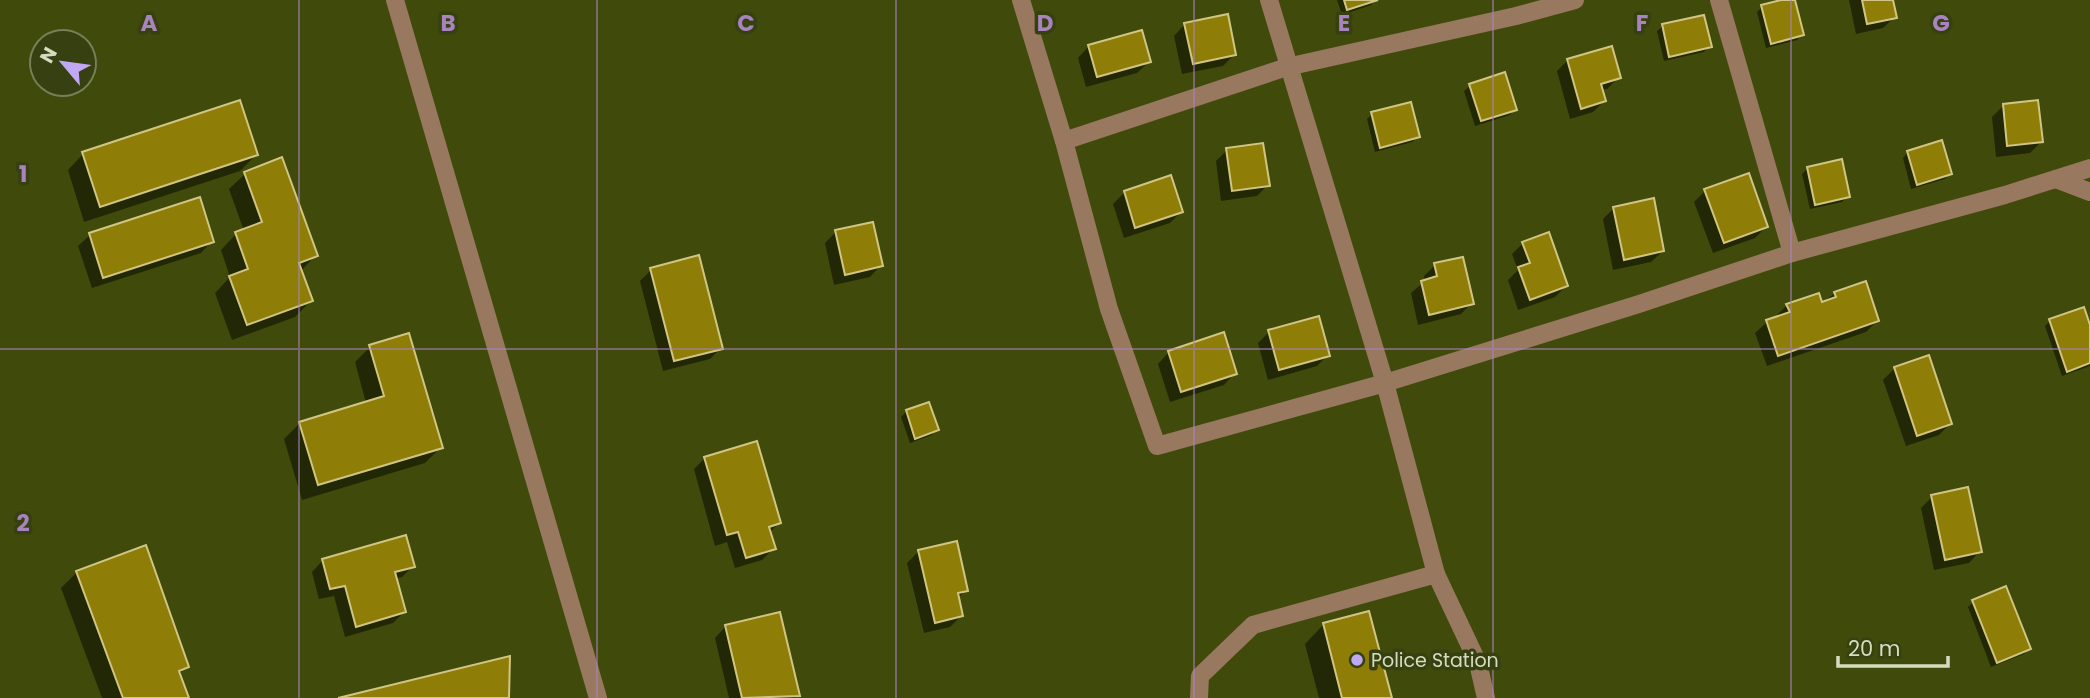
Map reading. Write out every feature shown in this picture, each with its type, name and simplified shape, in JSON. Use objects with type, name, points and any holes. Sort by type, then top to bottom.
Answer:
[{"type":"street","points":[[395,0],[598,698]]},
{"type":"street","points":[[1021,0],[1064,141],[1108,309],[1157,446],[1385,383],[1627,308],[1792,253],[2005,195],[2090,168]]},
{"type":"street","points":[[1269,0],[1287,67],[1385,383],[1436,574],[1478,663],[1486,698]]},
{"type":"street","points":[[1064,141],[1287,67],[1516,16],[1575,0]]},
{"type":"street","points":[[1719,0],[1792,253]]},
{"type":"street","points":[[2056,179],[2090,192]]},
{"type":"street","points":[[1199,698],[1200,676],[1253,625],[1436,574]]},
{"type":"building","points":[[1344,0],[1378,0],[1347,10]]},
{"type":"building","points":[[1795,0],[1804,35],[1771,44],[1761,5]]},
{"type":"building","points":[[1862,0],[1893,0],[1897,18],[1867,24]]},
{"type":"building","points":[[1228,14],[1236,55],[1193,64],[1184,23]]},
{"type":"building","points":[[1704,15],[1712,47],[1669,57],[1662,24]]},
{"type":"building","points":[[1142,30],[1151,62],[1097,77],[1088,45]]},
{"type":"building","points":[[1612,46],[1621,78],[1601,84],[1606,101],[1581,109],[1567,59]]},
{"type":"building","points":[[1505,72],[1517,110],[1481,121],[1469,84]]},
{"type":"building","points":[[240,100],[258,155],[100,207],[82,152]]},
{"type":"building","points":[[2038,100],[2043,142],[2007,146],[2003,104]]},
{"type":"building","points":[[1411,102],[1420,137],[1380,148],[1371,112]]},
{"type":"building","points":[[1942,140],[1952,174],[1917,185],[1907,151]]},
{"type":"building","points":[[1263,143],[1270,186],[1232,191],[1226,148]]},
{"type":"building","points":[[282,157],[318,256],[299,263],[313,301],[247,325],[229,276],[248,269],[235,232],[262,222],[244,172]]},
{"type":"building","points":[[1842,159],[1850,197],[1815,205],[1807,167]]},
{"type":"building","points":[[1749,173],[1768,227],[1724,243],[1704,189]]},
{"type":"building","points":[[1171,175],[1183,212],[1135,228],[1124,191]]},
{"type":"building","points":[[200,197],[214,242],[103,278],[89,233]]},
{"type":"building","points":[[1654,198],[1664,251],[1624,260],[1613,207]]},
{"type":"building","points":[[873,222],[883,266],[845,275],[835,230]]},
{"type":"building","points":[[1549,232],[1568,286],[1530,300],[1518,267],[1530,263],[1522,242]]},
{"type":"building","points":[[699,255],[723,349],[674,361],[650,268]]},
{"type":"building","points":[[1463,257],[1474,304],[1429,315],[1421,281],[1437,276],[1434,263]]},
{"type":"building","points":[[1866,281],[1879,321],[1778,356],[1766,320],[1790,312],[1786,304],[1819,293],[1822,302],[1836,297],[1834,292]]},
{"type":"building","points":[[2084,307],[2090,325],[2090,363],[2067,372],[2049,319]]},
{"type":"building","points":[[1319,316],[1330,356],[1279,370],[1268,330]]},
{"type":"building","points":[[1224,332],[1237,374],[1181,392],[1168,351]]},
{"type":"building","points":[[409,333],[443,448],[318,485],[299,422],[384,396],[369,345]]},
{"type":"building","points":[[1929,355],[1952,424],[1917,436],[1894,367]]},
{"type":"building","points":[[929,402],[939,430],[915,439],[906,410]]},
{"type":"building","points":[[757,441],[781,523],[769,527],[776,549],[746,558],[738,532],[727,535],[704,457]]},
{"type":"building","points":[[1968,487],[1982,552],[1945,560],[1931,495]]},
{"type":"building","points":[[406,535],[415,567],[395,572],[406,612],[356,627],[345,586],[330,589],[322,559]]},
{"type":"building","points":[[957,541],[968,591],[958,593],[963,616],[935,623],[918,550]]},
{"type":"building","points":[[146,545],[189,667],[179,671],[189,698],[123,698],[76,571]]},
{"type":"building","points":[[2006,586],[2031,649],[1997,663],[1972,600]]},
{"type":"building","name":"Police Station","points":[[1369,611],[1392,698],[1342,698],[1323,623]]},
{"type":"building","points":[[780,612],[800,696],[742,698],[725,625]]},
{"type":"building","points":[[510,656],[509,698],[338,698]]},
{"type":"place","name":"Police Station","points":[[1357,660]]}]
